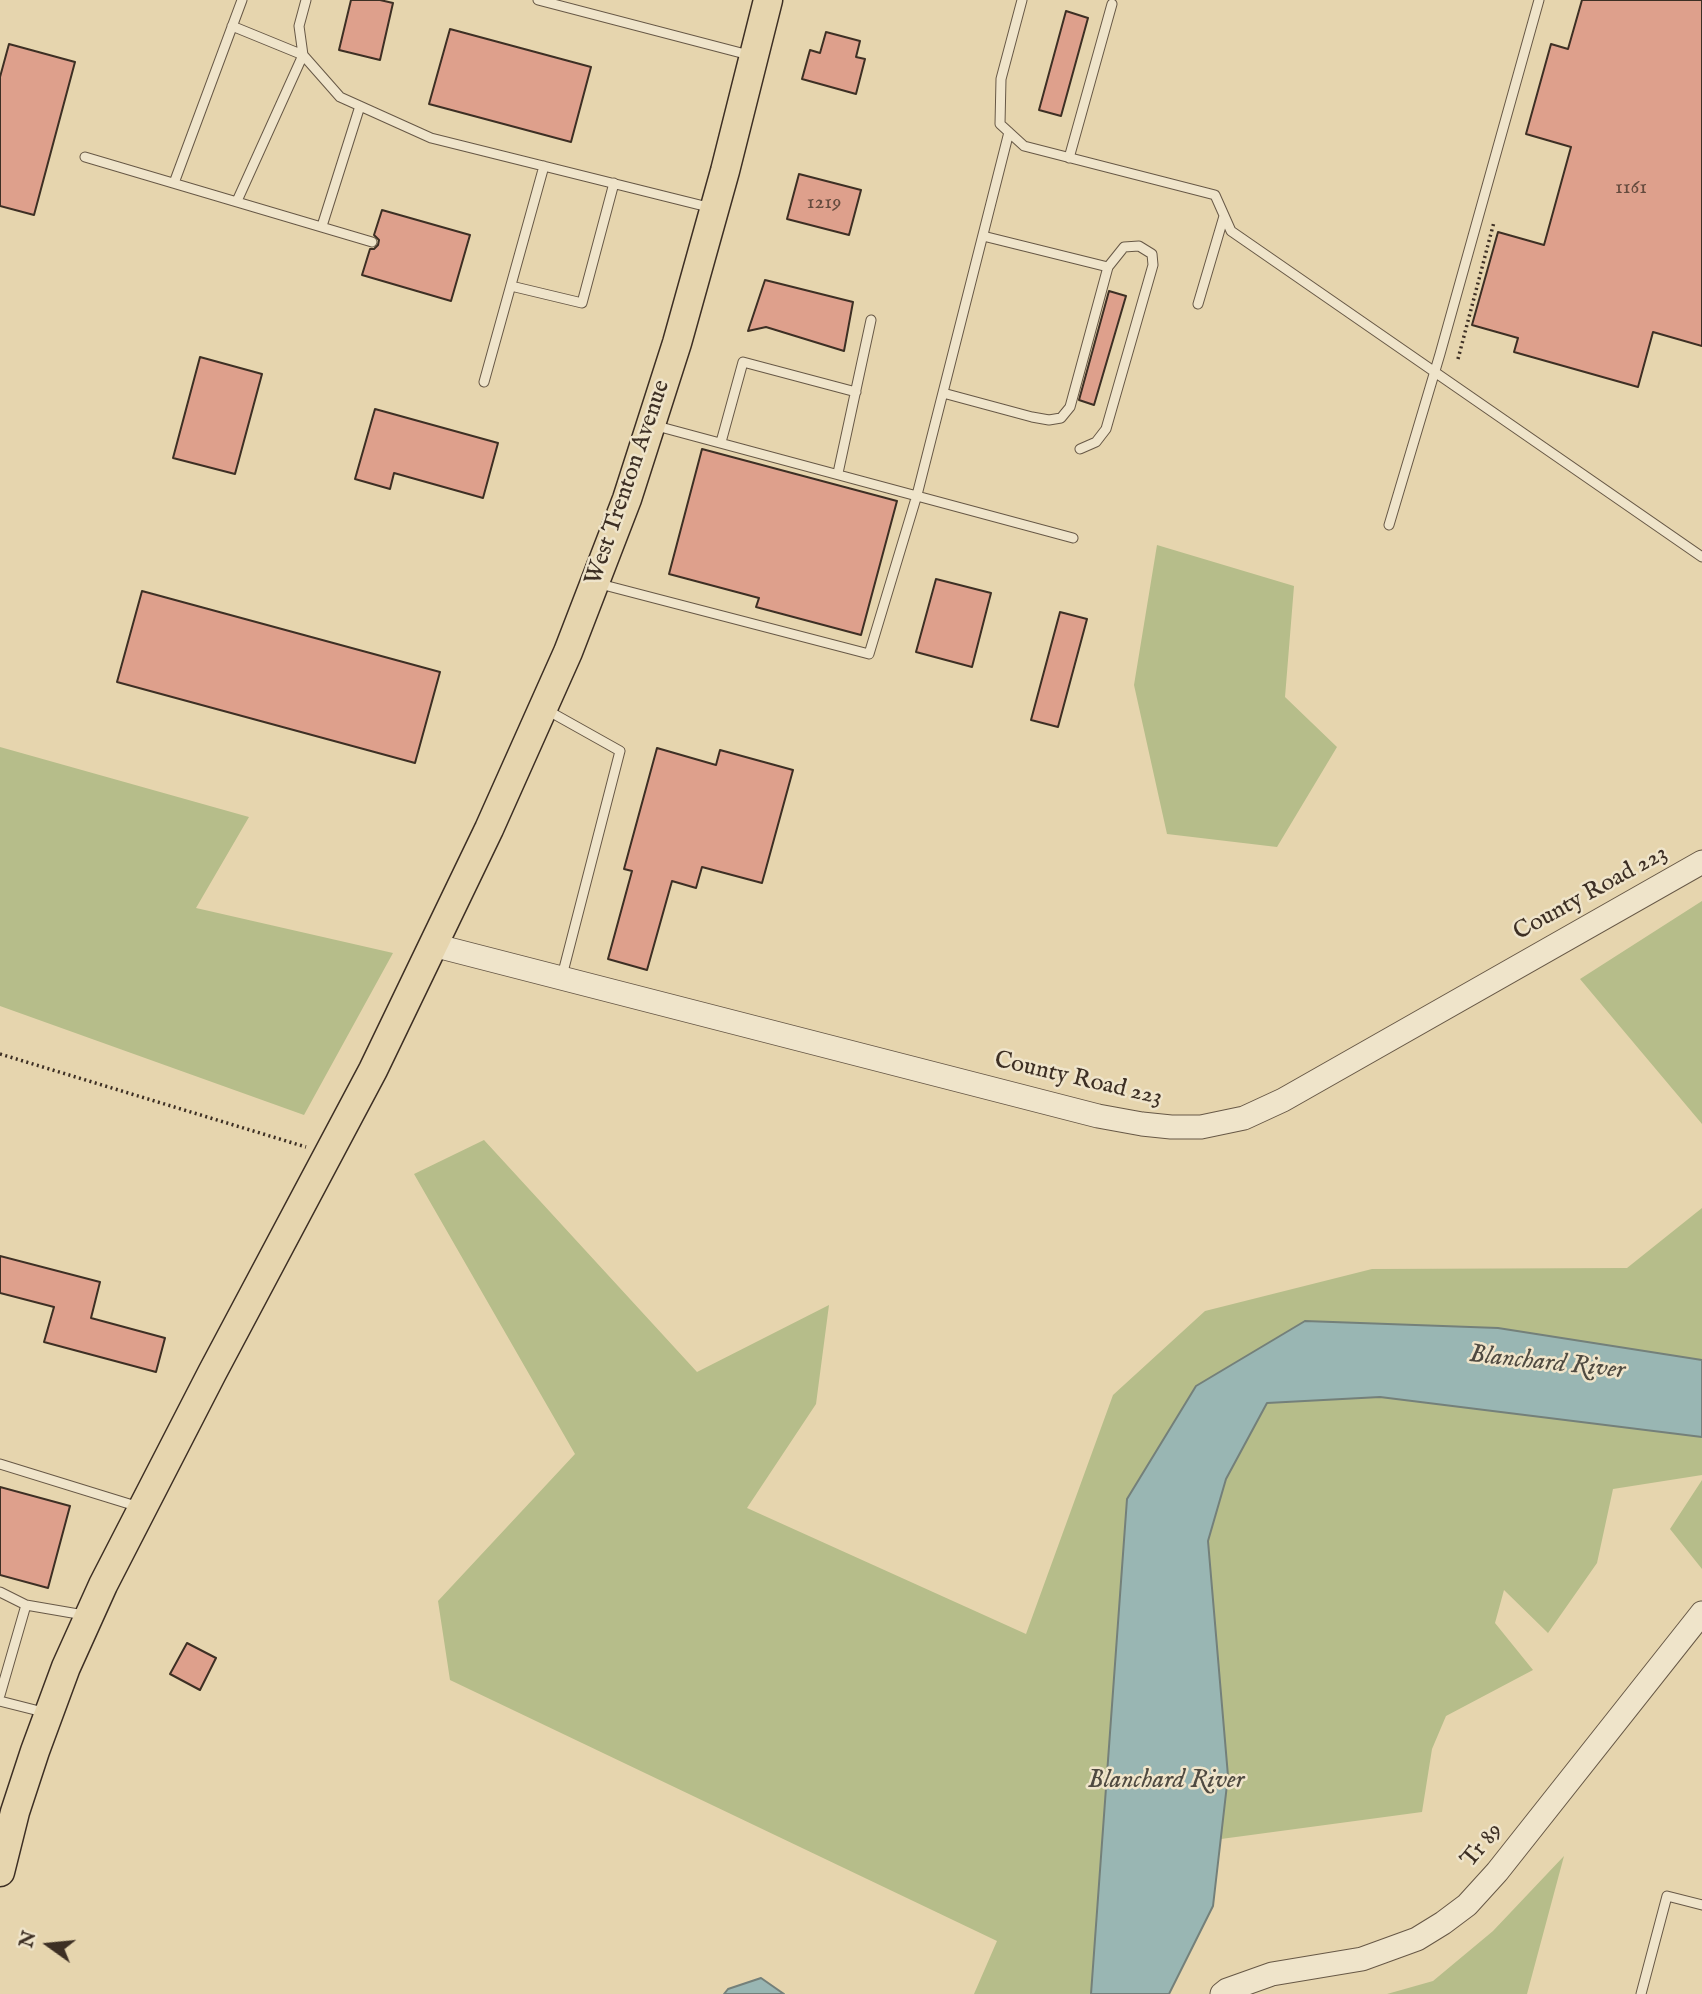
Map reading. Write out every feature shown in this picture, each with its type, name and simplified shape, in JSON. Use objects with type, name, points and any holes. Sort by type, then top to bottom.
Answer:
[{"type":"main road","name":"West Trenton Avenue","points":[[0,1872],[11,1811],[66,1667],[89,1616],[212,1373],[373,1070],[489,829],[568,652],[627,499],[677,343],[715,208],[768,0]]},
{"type":"street","name":"County Road 223","points":[[433,945],[1098,1116],[1152,1125],[1200,1127],[1244,1118],[1283,1100],[1702,862]]},
{"type":"street","name":"Tr 89","points":[[1222,1994],[1272,1974],[1362,1959],[1417,1939],[1467,1905],[1497,1872],[1702,1613]]},
{"type":"lane","points":[[174,183],[242,0]]},
{"type":"lane","points":[[237,201],[303,55],[299,26],[306,0]]},
{"type":"lane","points":[[538,0],[754,57]]},
{"type":"lane","points":[[1022,0],[1001,79],[1000,124],[1024,146],[1214,195],[1231,231],[1702,557]]},
{"type":"lane","points":[[1389,526],[1539,0]]},
{"type":"lane","points":[[1069,158],[1112,4]]},
{"type":"lane","points":[[232,26],[303,55],[340,97],[431,138],[715,208]]},
{"type":"lane","points":[[322,226],[360,106]]},
{"type":"lane","points":[[595,582],[869,654],[917,495],[1009,132]]},
{"type":"lane","points":[[85,157],[372,242]]},
{"type":"lane","points":[[484,382],[544,166]]},
{"type":"lane","points":[[511,286],[582,303],[614,183]]},
{"type":"lane","points":[[1198,304],[1224,216]]},
{"type":"lane","points":[[983,236],[1108,267]]},
{"type":"lane","points":[[943,393],[1032,417],[1049,420],[1062,418],[1070,407],[1108,267],[1124,247],[1139,246],[1152,254],[1153,265],[1106,429],[1096,442],[1080,449]]},
{"type":"lane","points":[[838,473],[871,320]]},
{"type":"lane","points":[[721,442],[743,362],[856,392]]},
{"type":"lane","points":[[651,424],[1073,538]]},
{"type":"lane","points":[[543,707],[620,751],[561,978]]},
{"type":"lane","points":[[0,1464],[143,1508]]},
{"type":"lane","points":[[0,1592],[26,1605],[89,1616]]},
{"type":"lane","points":[[0,1695],[5,1658],[26,1605]]},
{"type":"lane","points":[[0,1701],[49,1714]]},
{"type":"lane","points":[[1641,1994],[1667,1896],[1702,1905]]},
{"type":"path","points":[[0,1054],[328,1154]]},
{"type":"green space","points":[[1157,545],[1294,586],[1285,697],[1337,747],[1277,847],[1167,834],[1134,685]]},
{"type":"green space","points":[[0,747],[249,817],[196,908],[393,953],[304,1115],[0,1006]]},
{"type":"green space","points":[[1702,901],[1702,1124],[1580,979]]},
{"type":"green space","points":[[484,1140],[697,1372],[829,1305],[816,1404],[747,1508],[1026,1634],[1113,1395],[1205,1311],[1372,1269],[1627,1268],[1702,1208],[1702,1360],[1498,1328],[1305,1321],[1127,1499],[1091,1994],[974,1994],[997,1941],[450,1680],[438,1601],[575,1454],[414,1174]]},
{"type":"green space","points":[[1380,1397],[1702,1433],[1702,1475],[1613,1489],[1597,1563],[1548,1633],[1504,1590],[1495,1623],[1533,1670],[1446,1716],[1432,1749],[1422,1812],[1221,1839],[1228,1776],[1208,1541],[1226,1479],[1267,1403]]},
{"type":"green space","points":[[1702,1480],[1702,1569],[1670,1529]]},
{"type":"green space","points":[[1564,1856],[1527,1994],[1387,1994],[1433,1981],[1493,1931]]},
{"type":"water","name":"Blanchard River","points":[[1305,1321],[1498,1328],[1702,1360],[1702,1437],[1380,1397],[1267,1403],[1226,1479],[1208,1541],[1228,1776],[1213,1906],[1169,1994],[1091,1994],[1127,1499],[1196,1386]]},
{"type":"water","points":[[761,1978],[784,1994],[724,1994],[728,1989]]},
{"type":"building","points":[[351,0],[393,3],[380,60],[339,50]]},
{"type":"building","points":[[1582,0],[1702,0],[1702,346],[1653,332],[1638,387],[1514,352],[1518,338],[1472,325],[1498,232],[1544,245],[1571,147],[1526,134],[1551,44],[1568,49]]},
{"type":"building","points":[[1066,11],[1088,18],[1061,116],[1039,110]]},
{"type":"building","points":[[450,29],[591,67],[571,142],[429,104]]},
{"type":"building","points":[[826,32],[860,41],[856,57],[865,59],[856,94],[802,79],[810,50],[820,53]]},
{"type":"building","points":[[9,44],[75,62],[34,215],[0,206],[0,77]]},
{"type":"building","points":[[799,174],[861,190],[849,235],[787,219]]},
{"type":"building","points":[[382,210],[470,235],[451,301],[362,275],[370,249],[378,245],[379,240],[374,235]]},
{"type":"building","points":[[765,280],[853,302],[844,351],[766,327],[748,331]]},
{"type":"building","points":[[1109,291],[1126,296],[1094,405],[1079,400]]},
{"type":"building","points":[[200,357],[262,374],[235,474],[173,458]]},
{"type":"building","points":[[375,409],[498,443],[483,498],[394,473],[390,489],[355,479]]},
{"type":"building","points":[[702,449],[897,501],[861,635],[756,607],[759,598],[669,574]]},
{"type":"building","points":[[936,579],[991,593],[972,667],[916,652]]},
{"type":"building","points":[[142,591],[440,672],[415,763],[117,682]]},
{"type":"building","points":[[1060,612],[1087,619],[1058,727],[1031,720]]},
{"type":"building","points":[[657,748],[716,765],[720,750],[793,770],[762,883],[702,867],[696,888],[672,881],[647,970],[608,959],[632,871],[624,869]]},
{"type":"building","points":[[0,1256],[100,1282],[91,1318],[165,1338],[156,1372],[44,1342],[54,1307],[0,1293]]},
{"type":"building","points":[[0,1487],[70,1506],[48,1588],[0,1575]]},
{"type":"building","points":[[187,1643],[216,1658],[200,1690],[170,1674]]}]
